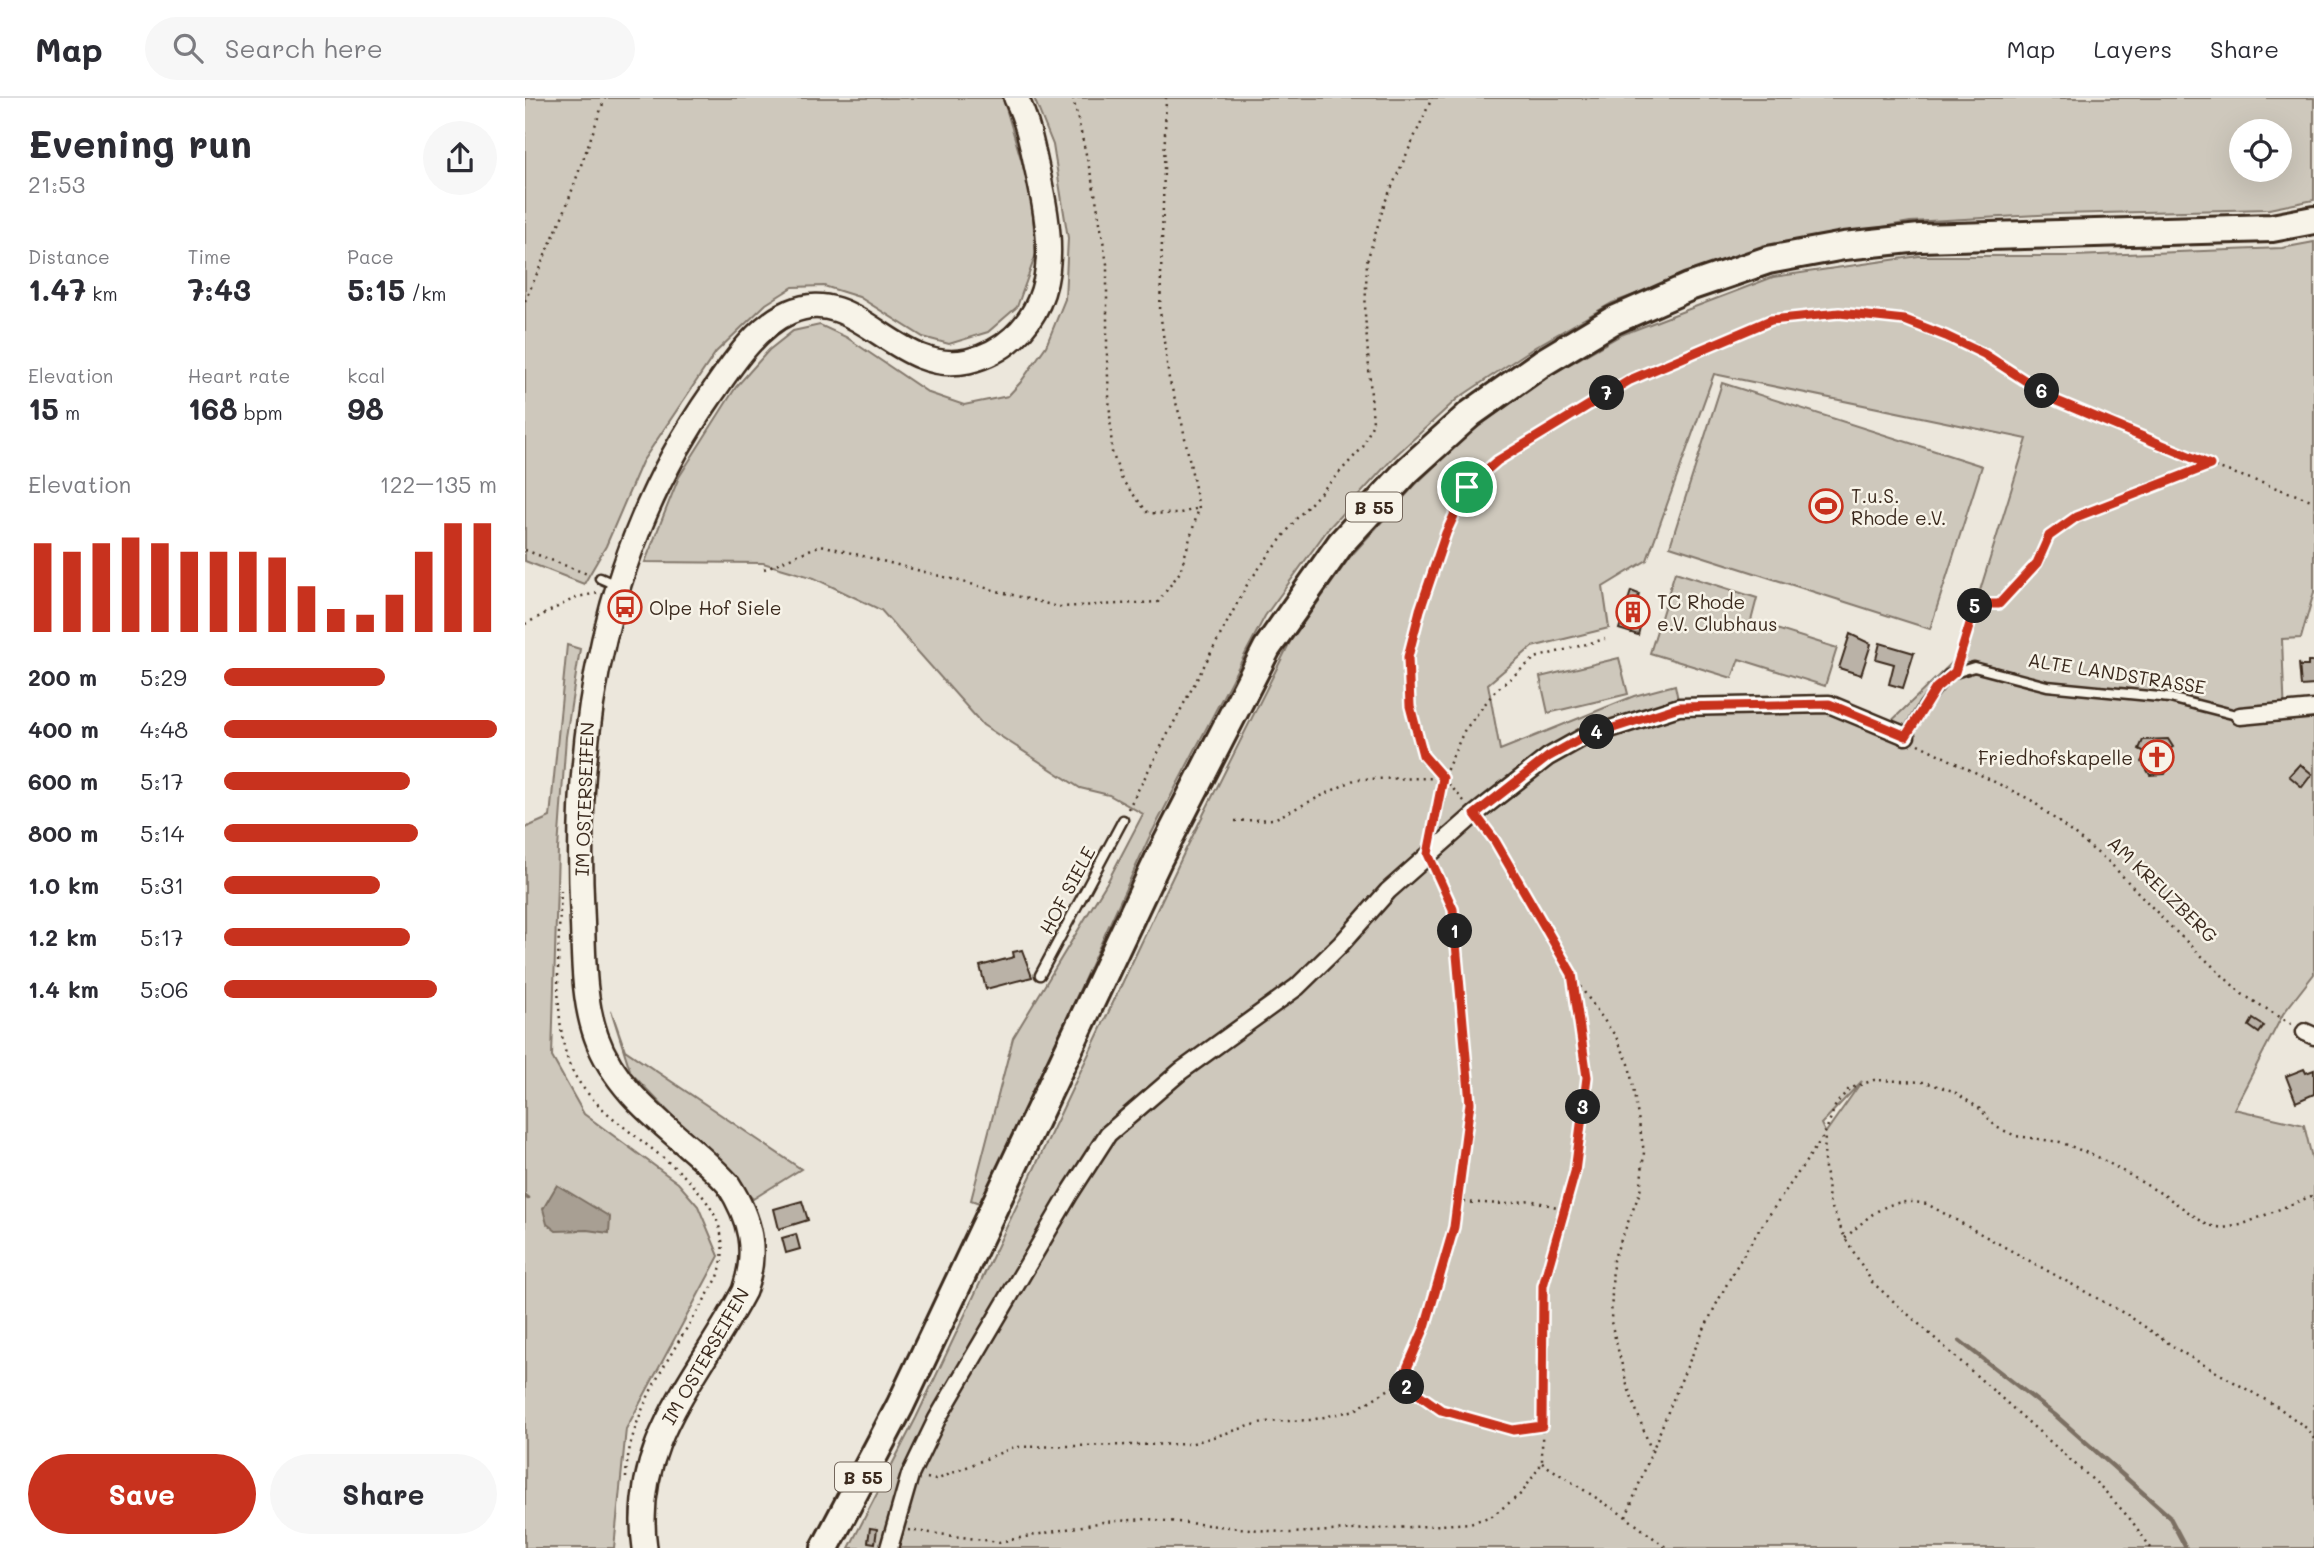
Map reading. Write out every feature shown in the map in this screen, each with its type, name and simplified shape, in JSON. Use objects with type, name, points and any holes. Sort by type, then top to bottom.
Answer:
[{"type":"main road","name":"B 55","points":[[825,1548],[900,1406],[1159,858],[1267,648],[1341,542],[1408,470],[1470,414],[1542,363],[1612,321],[1689,286],[1768,260],[1844,246],[1920,238],[2272,228],[2314,220]]},
{"type":"street","name":"IM OSTERSEIFEN","points":[[643,1548],[643,1498],[651,1456],[666,1422],[744,1291],[751,1272],[753,1242],[741,1205],[728,1184],[622,1084],[603,1054],[589,1007],[581,886],[583,759],[608,582],[688,426],[737,358],[778,318],[800,308],[835,308],[906,351],[938,363],[961,362],[991,353],[1012,340],[1029,322],[1047,282],[1049,238],[1030,138],[1016,98]]},
{"type":"street","points":[[889,1548],[897,1528],[910,1475],[937,1419],[1069,1193],[1108,1134],[1191,1064],[1297,987],[1341,944],[1388,891],[1475,814],[1548,757],[1582,738],[1679,707],[1829,704],[1906,736]]},
{"type":"street","name":"ALTE LANDSTRASSE","points":[[2240,716],[2314,709]]},
{"type":"lane","name":"ALTE LANDSTRASSE","points":[[1955,672],[1974,667],[2047,685],[2170,698],[2240,716]]},
{"type":"lane","points":[[1906,736],[1936,688],[1955,672]]},
{"type":"lane","name":"HOF SIELE","points":[[1040,975],[1122,820]]},
{"type":"path","points":[[525,301],[565,210],[605,98]]},
{"type":"path","points":[[1073,98],[1107,264],[1107,358],[1112,452],[1122,480],[1148,513],[1177,514],[1199,508]]},
{"type":"path","points":[[764,569],[821,545],[1059,607],[1158,602],[1180,572],[1199,508],[1182,423],[1168,379],[1160,311],[1166,98]]},
{"type":"path","points":[[1122,820],[1248,583],[1297,518],[1363,447],[1373,423],[1365,314],[1367,261],[1385,202],[1432,98]]},
{"type":"path","points":[[1651,1450],[1627,1385],[1611,1322],[1613,1259],[1640,1192],[1644,1152],[1629,1064],[1616,1037],[1572,974],[1495,841],[1423,755],[1410,706],[1408,657],[1420,610],[1446,533],[1467,487],[1508,454],[1630,380],[1771,320],[1839,313],[1905,320],[1984,354],[2057,401],[2210,465],[2314,501]]},
{"type":"path","points":[[1955,672],[1976,604],[1999,604],[2037,563],[2049,536],[2076,517],[2210,465]]},
{"type":"path","points":[[525,550],[608,582],[597,594],[577,597],[525,624]]},
{"type":"path","points":[[910,1475],[936,1480],[1014,1447],[1190,1444],[1263,1422],[1311,1420],[1356,1410],[1401,1382],[1425,1327],[1454,1227],[1470,1103],[1453,909],[1428,854],[1443,778],[1464,731],[1495,691],[1535,658],[1605,639]]},
{"type":"path","name":"AM KREUZBERG","points":[[1906,736],[2031,800],[2110,863],[2169,925],[2242,994],[2310,1034]]},
{"type":"path","points":[[1235,821],[1274,818],[1356,779],[1443,778]]},
{"type":"path","points":[[897,1528],[999,1542],[1103,1522],[1147,1519],[1290,1533],[1471,1523],[1507,1508],[1522,1493],[1542,1464],[1543,1286],[1575,1172],[1587,1077],[1572,974]]},
{"type":"path","points":[[1626,1517],[1651,1450],[1707,1323],[1741,1258],[1825,1133],[1836,1104],[1849,1089],[1874,1080],[1925,1082],[1953,1091],[1980,1110],[1996,1128],[2016,1136],[2060,1142],[2100,1158],[2164,1195],[2207,1225],[2223,1228],[2241,1225],[2314,1195]]},
{"type":"path","points":[[1825,1133],[1824,1160],[1829,1201],[1845,1238],[1872,1282],[2103,1489],[2131,1520],[2151,1548]]},
{"type":"path","points":[[1457,1202],[1507,1204],[1530,1199],[1565,1209]]},
{"type":"path","points":[[1845,1238],[1881,1206],[1912,1201],[1927,1204],[2129,1316],[2183,1353],[2278,1407],[2309,1430],[2314,1439]]},
{"type":"path","points":[[1401,1382],[1441,1410],[1513,1430],[1542,1426]]},
{"type":"path","points":[[1542,1464],[1626,1517],[1667,1548]]},
{"type":"shaded area","points":[[525,98],[1003,98],[1031,193],[1036,254],[1017,307],[988,332],[949,344],[923,337],[859,297],[824,286],[793,287],[766,304],[716,352],[642,462],[606,546],[584,584],[525,561]]},
{"type":"shaded area","points":[[1034,98],[2314,98],[2314,200],[2269,209],[2058,214],[1910,222],[1760,249],[1612,303],[1535,347],[1457,399],[1394,457],[1328,529],[1265,616],[1148,840],[982,1204],[971,1200],[1013,1038],[1109,879],[1143,814],[1109,795],[1080,788],[983,725],[881,610],[814,578],[763,563],[645,562],[679,477],[736,387],[769,350],[793,331],[820,325],[846,337],[929,393],[964,405],[1008,396],[1046,346],[1065,299],[1068,238],[1053,145]]},
{"type":"shaded area","points":[[2314,242],[2314,592],[2301,638],[2282,639],[2285,719],[2314,719],[2314,974],[2283,1014],[2234,1109],[2304,1125],[2314,1166],[2314,1548],[849,1548],[916,1418],[1184,853],[1290,642],[1350,557],[1415,485],[1466,436],[1542,380],[1621,335],[1773,277],[1919,256],[2073,256],[2282,248]],"holes":[[[1714,374],[2027,439],[1960,655],[1879,733],[1828,711],[1681,715],[1675,685],[1634,696],[1500,750],[1488,684],[1532,647],[1609,628],[1603,587],[1647,560]],[[1862,1081],[1826,1132],[1825,1132],[1821,1124]]]},
{"type":"shaded area","name":"T.u.S. Rhode e.V.","points":[[1722,383],[1982,466],[1930,629],[1670,546]]},
{"type":"shaded area","points":[[1675,572],[1757,598],[1751,621],[1837,648],[1825,686],[1739,659],[1732,678],[1650,653]]},
{"type":"shaded area","points":[[567,645],[580,649],[566,737],[558,849],[552,1057],[584,1114],[678,1183],[698,1206],[719,1256],[626,1429],[614,1548],[525,1548],[525,828],[550,817]]},
{"type":"shaded area","points":[[1619,658],[1628,694],[1548,713],[1540,677]]},
{"type":"shaded area","points":[[611,1010],[625,1050],[801,1169],[753,1199],[631,1073]]},
{"type":"shaded area","points":[[557,1185],[610,1217],[609,1233],[587,1230],[556,1231],[547,1224],[543,1209]]},
{"type":"building","name":"TC Rhode e.V. Clubhaus","points":[[1631,591],[1639,594],[1637,602],[1645,607],[1638,635],[1619,629]]},
{"type":"building","points":[[1850,634],[1871,644],[1861,675],[1839,668]]},
{"type":"building","points":[[1880,643],[1914,653],[1903,688],[1889,684],[1894,664],[1876,659]]},
{"type":"building","points":[[2308,662],[2314,662],[2314,685],[2301,686],[2299,663],[2300,666],[2308,666]]},
{"type":"building","name":"Friedhofskapelle","points":[[2168,739],[2173,747],[2165,752],[2171,761],[2165,774],[2150,775],[2142,762],[2147,753],[2139,749],[2143,740]]},
{"type":"building","points":[[2300,764],[2312,774],[2302,787],[2289,776]]},
{"type":"building","points":[[1022,950],[1032,977],[986,989],[980,966],[1014,957],[1013,952]]},
{"type":"building","points":[[2253,1019],[2264,1026],[2259,1033],[2249,1026]]},
{"type":"building","points":[[2304,1069],[2306,1073],[2314,1070],[2314,1094],[2296,1102],[2286,1076]]},
{"type":"building","points":[[802,1201],[808,1220],[779,1229],[774,1209]]},
{"type":"building","points":[[796,1234],[800,1249],[786,1253],[782,1238]]},
{"type":"building","points":[[870,1528],[877,1529],[875,1543],[868,1542]]},
{"type":"waterway","points":[[1960,1341],[2055,1415],[2169,1516],[2186,1548]]},
{"type":"place","name":"T.u.S. Rhode e.V.","points":[[1826,506]]},
{"type":"place","name":"Olpe Hof Siele","points":[[625,607]]},
{"type":"place","name":"TC Rhode e.V. Clubhaus","points":[[1633,612]]},
{"type":"place","name":"Friedhofskapelle","points":[[2157,757]]},
{"type":"route","points":[[1839,313],[1905,320],[1946,336],[1984,354],[2057,401],[2210,465],[2076,517],[2049,536],[2037,563],[1999,604],[1976,604],[1955,672],[1948,675],[1936,688],[1906,736],[1829,704],[1679,707],[1636,718],[1582,738],[1548,757],[1475,814],[1495,841],[1572,974],[1587,1077],[1575,1172],[1543,1286],[1542,1426],[1513,1430],[1478,1418],[1441,1410],[1419,1398],[1401,1382],[1425,1327],[1454,1227],[1470,1103],[1453,909],[1428,854],[1443,778],[1423,755],[1410,706],[1408,657],[1420,610],[1446,533],[1467,487],[1497,461],[1630,380],[1771,320],[1839,313]]}]
